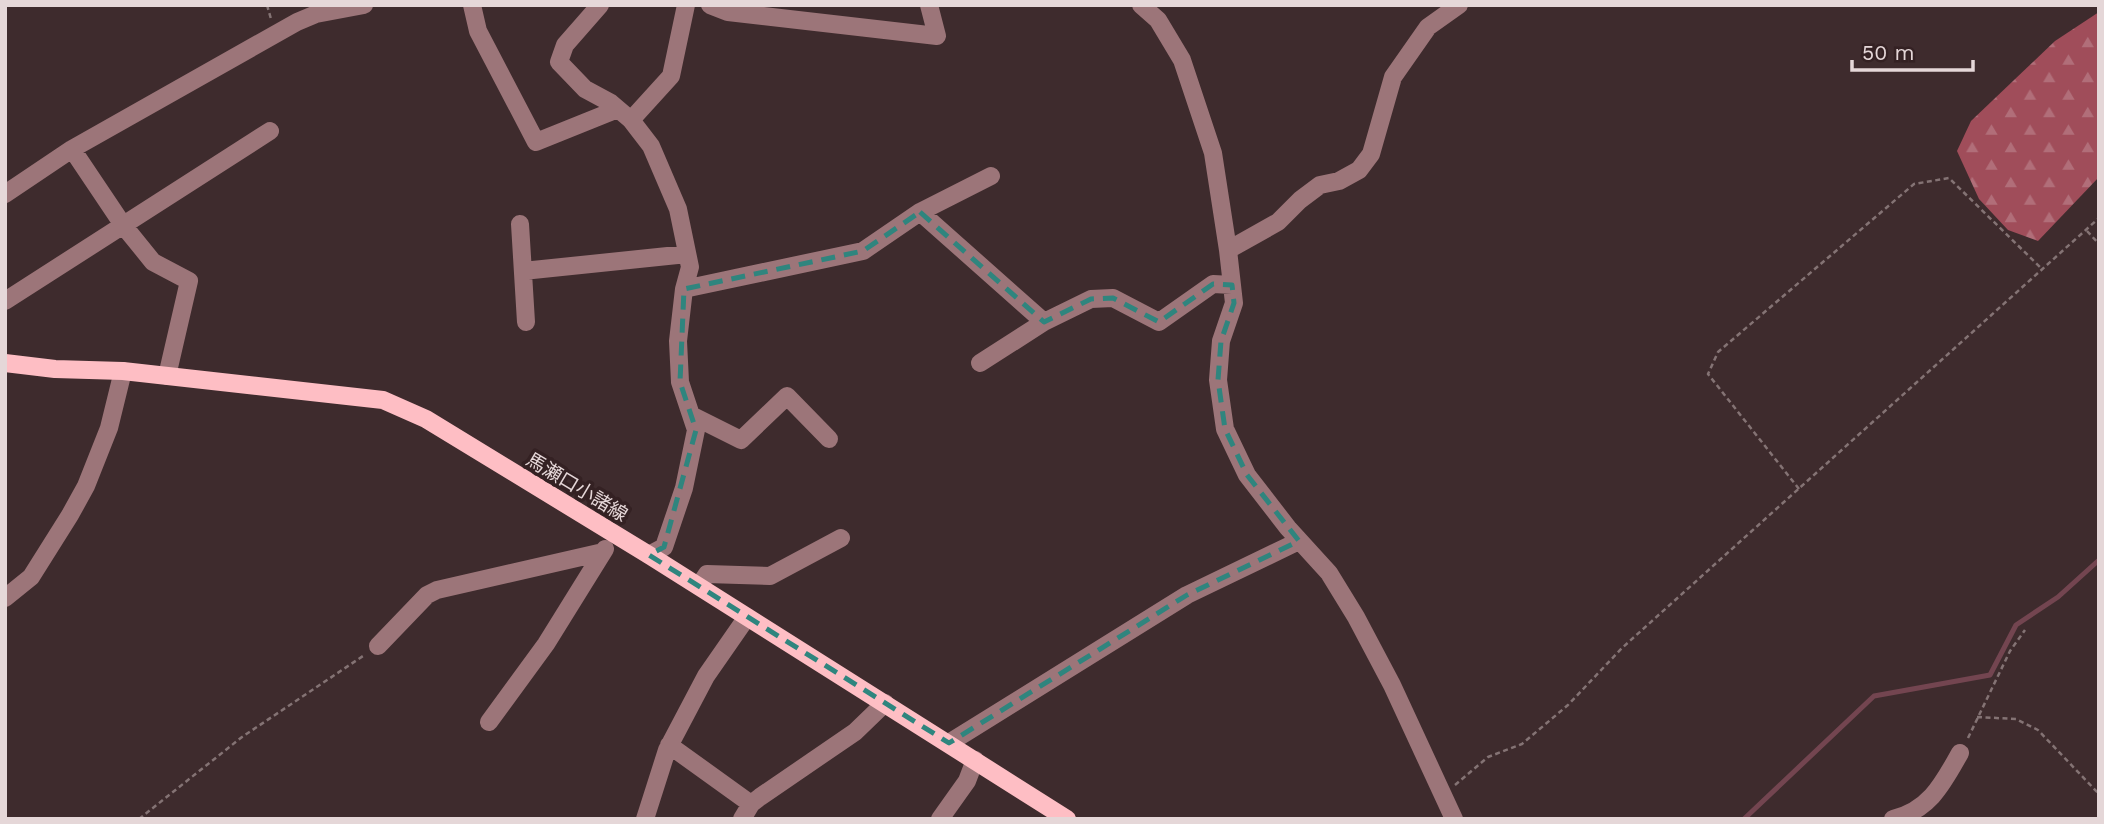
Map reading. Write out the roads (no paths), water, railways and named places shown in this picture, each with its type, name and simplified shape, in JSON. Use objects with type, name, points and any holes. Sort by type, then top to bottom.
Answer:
[{"type":"main road","name":"馬瀬口小諸線","points":[[5,363],[55,369],[123,370],[383,400],[426,419],[649,555],[1067,819]]},
{"type":"street","points":[[5,194],[72,149],[297,22],[316,14],[363,5]]},
{"type":"street","points":[[472,5],[478,31],[536,142],[625,114],[671,76],[686,5]]},
{"type":"street","points":[[600,5],[565,45],[559,62],[585,89],[625,114],[651,146],[678,209],[690,267],[684,289],[678,341],[680,382],[696,430],[684,488],[664,547],[649,555]]},
{"type":"street","points":[[710,5],[729,12],[937,36],[929,5]]},
{"type":"street","points":[[1141,5],[1158,20],[1182,60],[1213,153],[1234,303],[1221,341],[1218,380],[1225,429],[1247,475],[1299,541],[1329,573],[1356,617],[1392,685],[1454,819]]},
{"type":"street","points":[[1228,250],[1278,222],[1320,185],[1339,181],[1359,170],[1371,154],[1393,77],[1428,27],[1459,5]]},
{"type":"street","points":[[5,301],[270,131]]},
{"type":"street","points":[[72,149],[123,225],[153,262],[189,281],[167,376]]},
{"type":"street","points":[[684,289],[863,251],[920,212],[991,176]]},
{"type":"street","points":[[920,212],[1044,322]]},
{"type":"street","points":[[520,224],[526,322]]},
{"type":"street","points":[[523,271],[687,254]]},
{"type":"street","points":[[980,363],[1044,322],[1091,299],[1113,298],[1159,322],[1213,284],[1232,285]]},
{"type":"street","points":[[5,598],[31,577],[86,485],[108,428],[123,370]]},
{"type":"street","points":[[691,415],[741,440],[787,396],[829,439]]},
{"type":"street","points":[[489,722],[546,644],[614,534]]},
{"type":"street","points":[[699,586],[707,574],[770,576],[841,538]]},
{"type":"street","points":[[948,743],[1187,595],[1299,541]]},
{"type":"street","points":[[377,646],[427,595],[437,590],[603,552]]},
{"type":"street","points":[[645,819],[669,745],[706,676],[747,617]]},
{"type":"street","points":[[669,745],[747,811],[855,732],[884,703]]},
{"type":"street","points":[[1893,819],[1908,816],[1937,794],[1960,753]]},
{"type":"street","points":[[940,819],[967,780],[975,760]]},
{"type":"waterway","points":[[1744,819],[1874,696],[1990,675],[2016,625],[2058,597],[2099,560]]}]
